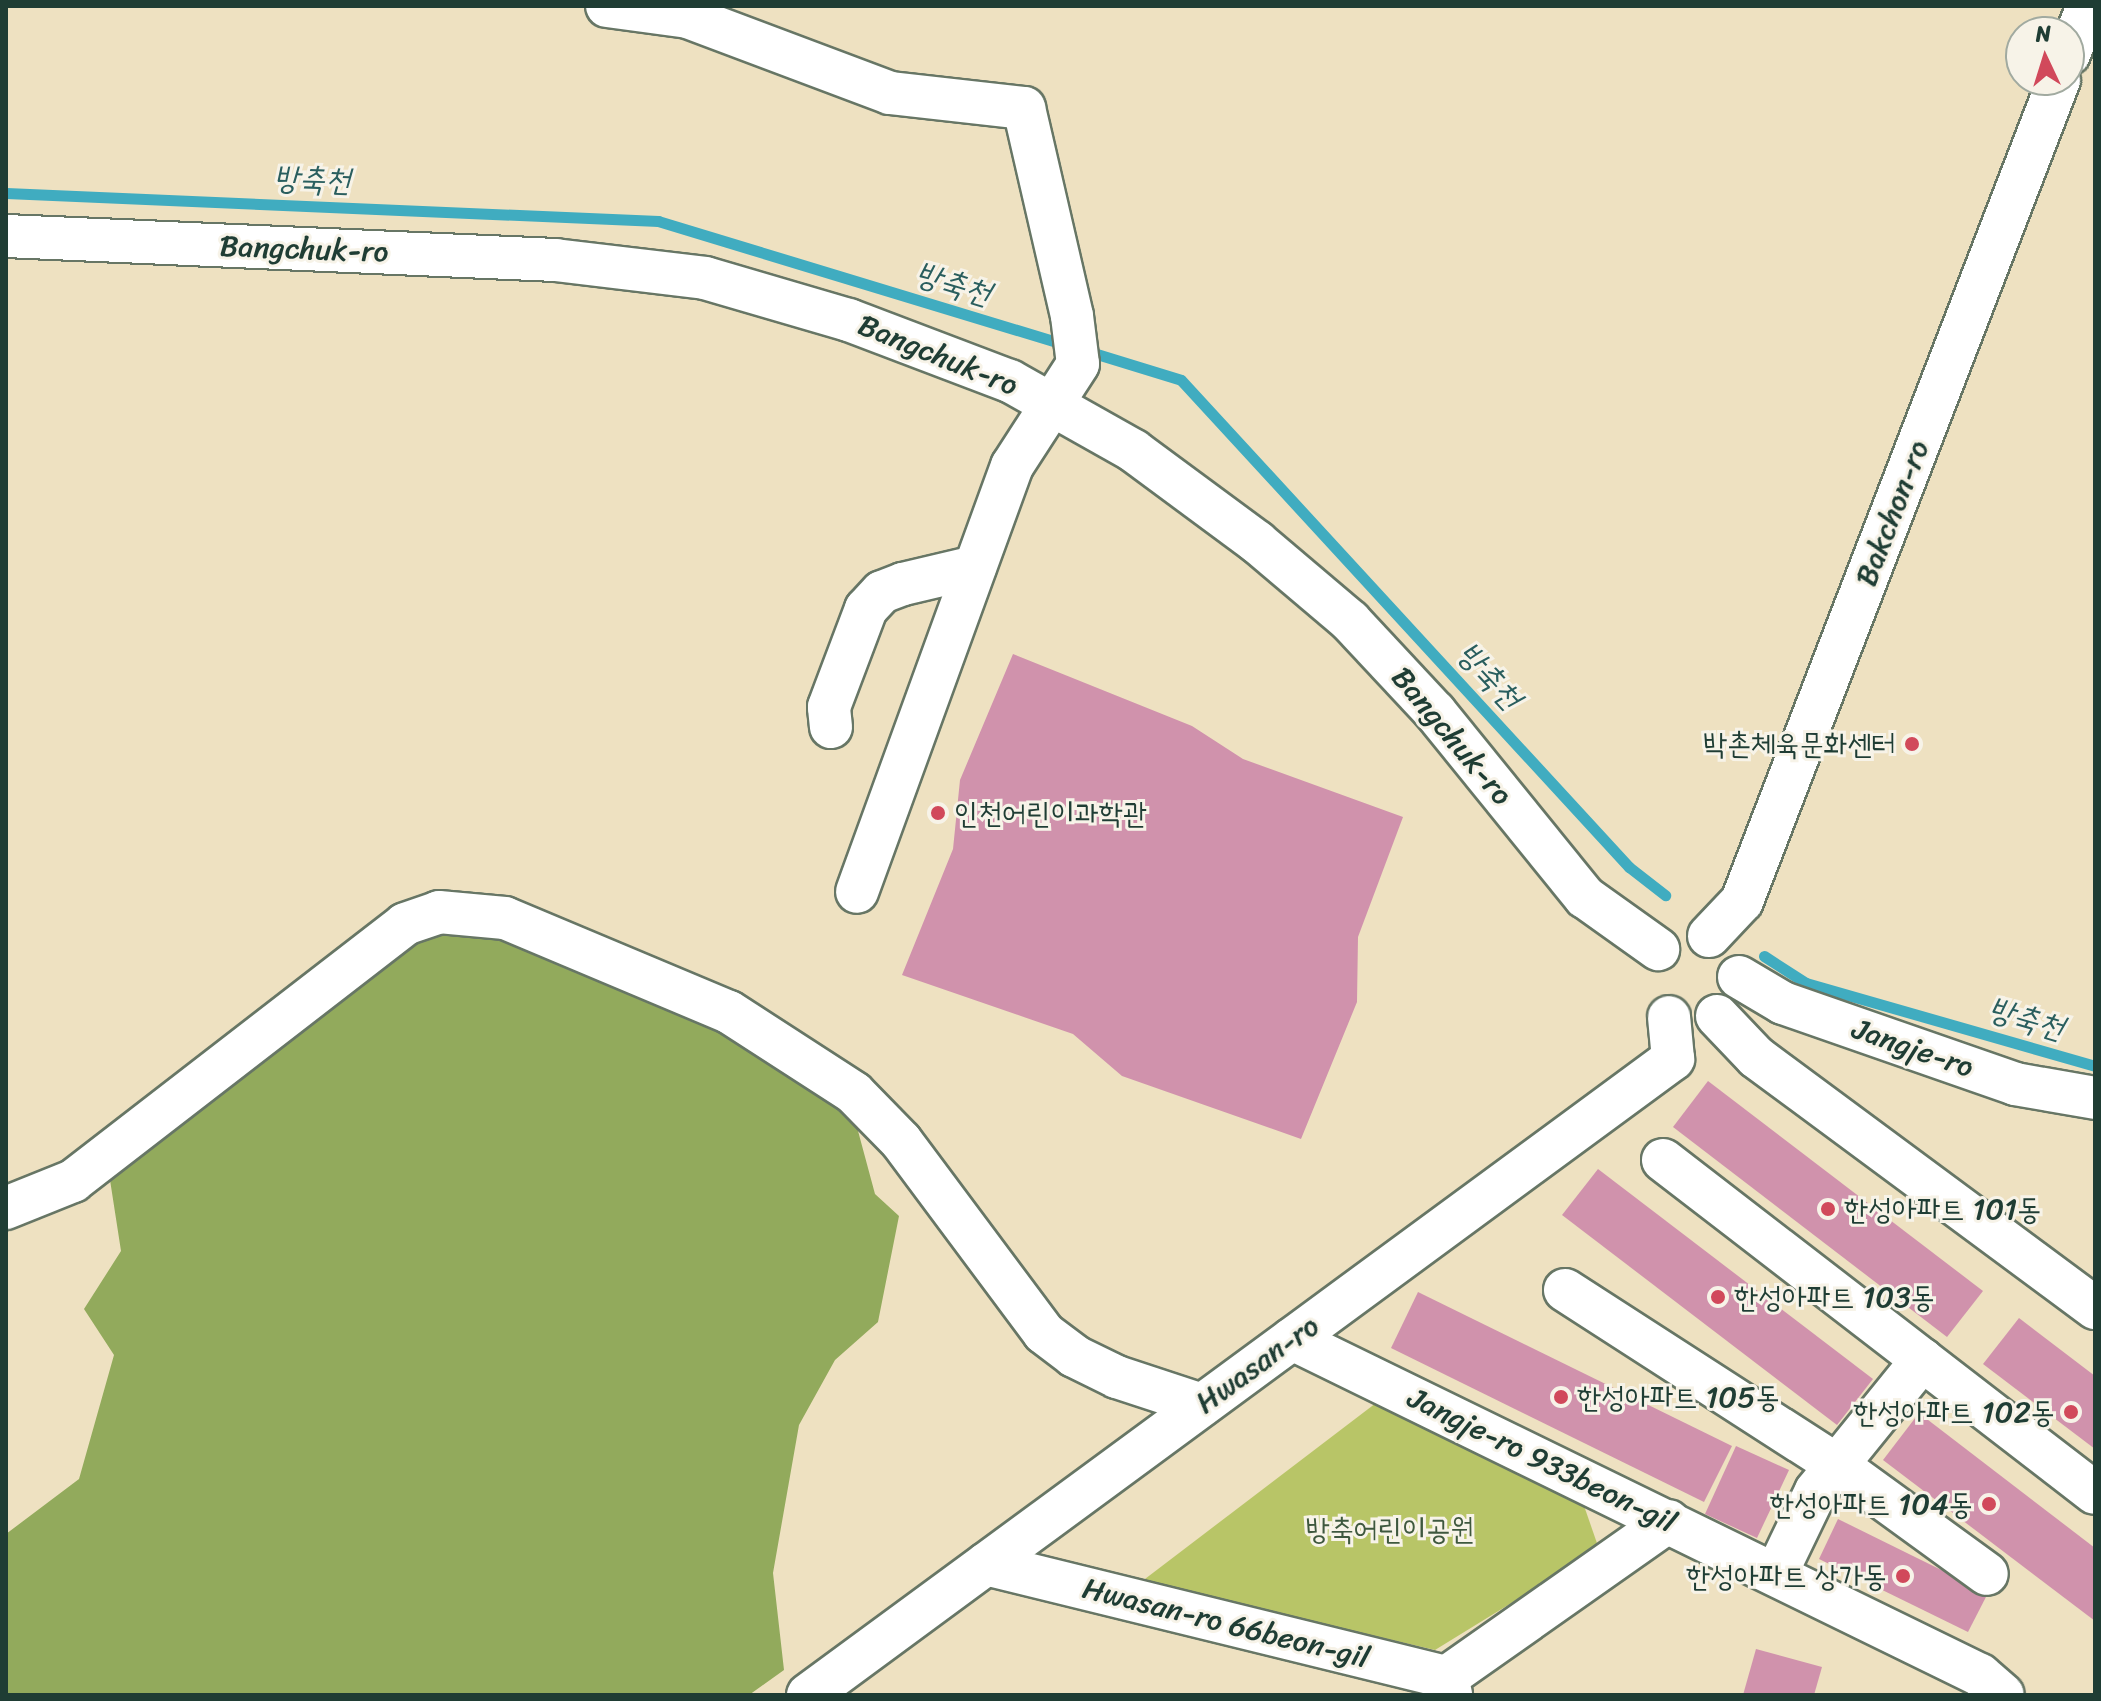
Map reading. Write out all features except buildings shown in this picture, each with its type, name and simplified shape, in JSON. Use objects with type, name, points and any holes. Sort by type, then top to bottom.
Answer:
[{"type":"street","points":[[607,6],[688,17],[890,93],[1024,108],[1072,316],[1078,364],[1012,466],[857,892]]},
{"type":"street","name":"Bakchon-ro","points":[[1709,936],[1742,901],[2053,96]]},
{"type":"street","name":"Bangchuk-ro","points":[[6,236],[555,260],[705,278],[849,320],[1010,381],[1134,451],[1257,542],[1350,621],[1435,712],[1585,897],[1658,949]]},
{"type":"street","points":[[831,727],[829,707],[866,609],[882,592],[975,567]]},
{"type":"street","points":[[6,1208],[73,1181],[405,924],[439,912],[505,918],[729,1012],[854,1093],[901,1141],[1044,1333],[1074,1356],[1117,1377],[1202,1405]]},
{"type":"street","points":[[1681,934],[1709,936],[1731,952],[1739,977],[1729,1006],[1717,1016],[1693,1024],[1669,1017],[1650,993],[1647,978],[1658,949],[1681,934]]},
{"type":"street","name":"Jangje-ro","points":[[1739,977],[1783,1003],[2015,1084],[2095,1098]]},
{"type":"street","points":[[1717,1016],[1756,1057],[2095,1308]]},
{"type":"street","name":"Hwasan-ro","points":[[808,1695],[1673,1059],[1669,1017]]},
{"type":"street","points":[[1663,1160],[2095,1493]]},
{"type":"street","points":[[1565,1290],[1837,1465],[1987,1574]]},
{"type":"street","name":"Jangje-ro 933beon-gil","points":[[1292,1339],[1980,1675],[2003,1695]]},
{"type":"street","points":[[1776,1574],[1816,1491],[1922,1360]]},
{"type":"street","points":[[1449,1686],[1669,1521]]},
{"type":"street","name":"Hwasan-ro 66beon-gil","points":[[986,1564],[1449,1686]]},
{"type":"green space","points":[[481,922],[725,1023],[854,1116],[875,1194],[899,1216],[878,1322],[835,1360],[799,1425],[773,1573],[784,1670],[749,1695],[6,1695],[6,1534],[79,1479],[114,1355],[84,1309],[121,1251],[108,1167],[397,943]]},
{"type":"green space","name":"방축어린이공원","points":[[1376,1403],[1582,1500],[1599,1549],[1435,1650],[1141,1582]]},
{"type":"waterway","name":"방축천","points":[[6,193],[658,221],[1066,345]]},
{"type":"waterway","name":"방축천","points":[[1087,351],[1181,380],[1629,867],[1665,895]]},
{"type":"waterway","name":"방축천","points":[[1764,956],[1806,983],[2095,1066]]},
{"type":"place","name":"박촌체육문화센터","points":[[1912,744]]},
{"type":"place","name":"인천어린이과학관","points":[[938,813]]},
{"type":"place","name":"한성아파트 101동","points":[[1828,1209]]},
{"type":"place","name":"한성아파트 103동","points":[[1718,1297]]},
{"type":"place","name":"한성아파트 105동","points":[[1561,1397]]},
{"type":"place","name":"한성아파트 102동","points":[[2071,1412]]},
{"type":"place","name":"한성아파트 104동","points":[[1989,1504]]},
{"type":"place","name":"한성아파트 상가동","points":[[1903,1576]]}]
